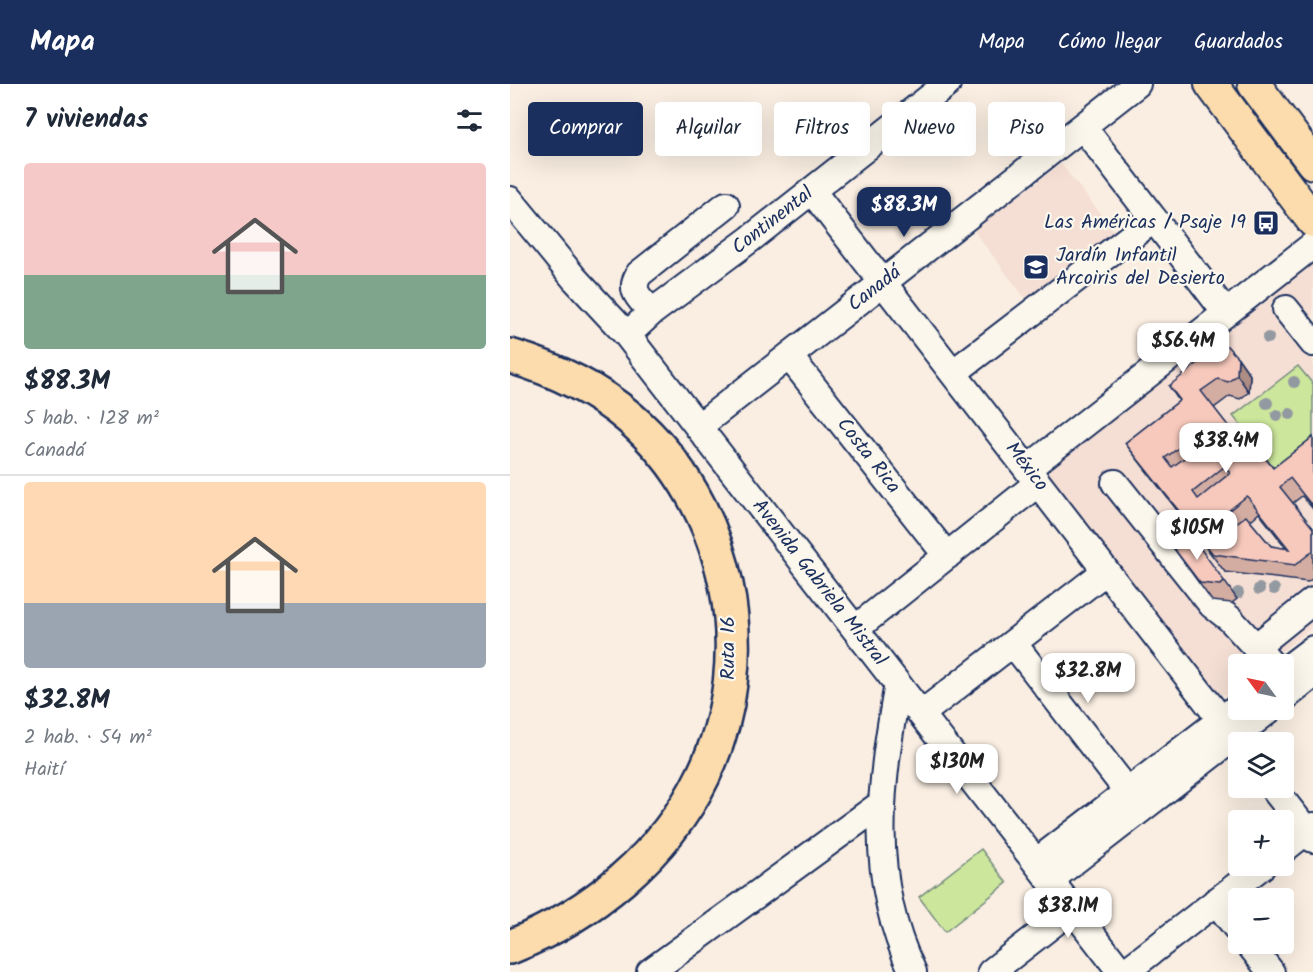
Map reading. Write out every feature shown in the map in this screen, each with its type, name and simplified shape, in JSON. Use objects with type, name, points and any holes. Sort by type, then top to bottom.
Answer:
[{"type":"highway","name":"Ruta 16","points":[[510,356],[561,374],[602,397],[647,434],[677,470],[702,513],[721,564],[731,618],[733,646],[728,702],[722,727],[704,775],[678,819],[644,860],[603,894],[545,932],[510,947]]},
{"type":"main road","points":[[1211,84],[1313,221]]},
{"type":"main road","points":[[1254,84],[1313,163]]},
{"type":"street","name":"Continental","points":[[627,335],[652,312],[812,191],[947,84]]},
{"type":"street","name":"Canadá","points":[[698,427],[1137,84]]},
{"type":"street","points":[[1083,127],[1226,313]]},
{"type":"street","name":"México","points":[[812,191],[1106,571],[1233,727]]},
{"type":"street","name":"Avenida Gabriela Mistral","points":[[510,200],[574,278],[627,335],[1123,972]]},
{"type":"street","points":[[652,312],[636,293],[634,282],[639,274],[726,205]]},
{"type":"street","points":[[953,373],[1154,219]]},
{"type":"street","points":[[855,629],[947,556],[1032,476],[1226,313],[1313,245]]},
{"type":"street","points":[[1286,309],[1313,343]]},
{"type":"street","name":"Costa Rica","points":[[789,356],[947,556]]},
{"type":"street","points":[[1115,483],[1212,604],[1230,619],[1263,654]]},
{"type":"street","points":[[921,714],[1106,571]]},
{"type":"street","points":[[1265,654],[1313,601]]},
{"type":"street","points":[[1013,643],[1128,792]]},
{"type":"street","points":[[1294,663],[1313,649]]},
{"type":"street","points":[[1294,690],[1313,675]]},
{"type":"street","points":[[898,684],[887,746],[881,804],[881,858],[898,938],[913,972]]},
{"type":"street","points":[[1043,871],[1128,792],[1248,720]]},
{"type":"street","points":[[1043,871],[1233,727]]},
{"type":"street","points":[[1282,798],[1311,832],[1294,843]]},
{"type":"street","points":[[654,971],[881,804]]},
{"type":"street","points":[[1123,972],[1249,876]]},
{"type":"street","points":[[1216,902],[1228,917]]},
{"type":"street","points":[[991,972],[1072,909]]},
{"type":"street","points":[[1257,954],[1271,972]]},
{"type":"shaded area","name":"Jardín Infantil Arcoiris del Desierto","points":[[1061,164],[1115,232],[1027,301],[973,230]]},
{"type":"shaded area","points":[[1313,252],[1313,627],[1278,654],[1228,654],[1228,694],[1216,692],[1039,469]]},
{"type":"green space","points":[[1298,366],[1313,384],[1313,444],[1277,472],[1233,416]]},
{"type":"green space","points":[[981,849],[1007,883],[945,932],[919,897]]},
{"type":"building","points":[[1214,344],[1227,346],[1238,358],[1237,375],[1228,382],[1218,379],[1201,391],[1246,449],[1253,443],[1273,468],[1313,437],[1313,507],[1290,478],[1280,487],[1313,528],[1313,551],[1295,565],[1213,554],[1125,443],[1180,400],[1169,386],[1204,358],[1205,350]],"holes":[[[1191,439],[1198,448],[1172,467],[1165,458]],[[1225,466],[1230,473],[1198,499],[1193,492]],[[1247,496],[1289,549],[1271,546],[1246,516],[1222,533],[1213,523]]]},
{"type":"building","points":[[1189,533],[1225,582],[1220,585],[1200,583],[1172,546]]},
{"type":"place","name":"Las Américas / Psaje 19","points":[[1266,223]]},
{"type":"place","name":"Jardín Infantil Arcoiris del Desierto","points":[[1036,267]]}]
